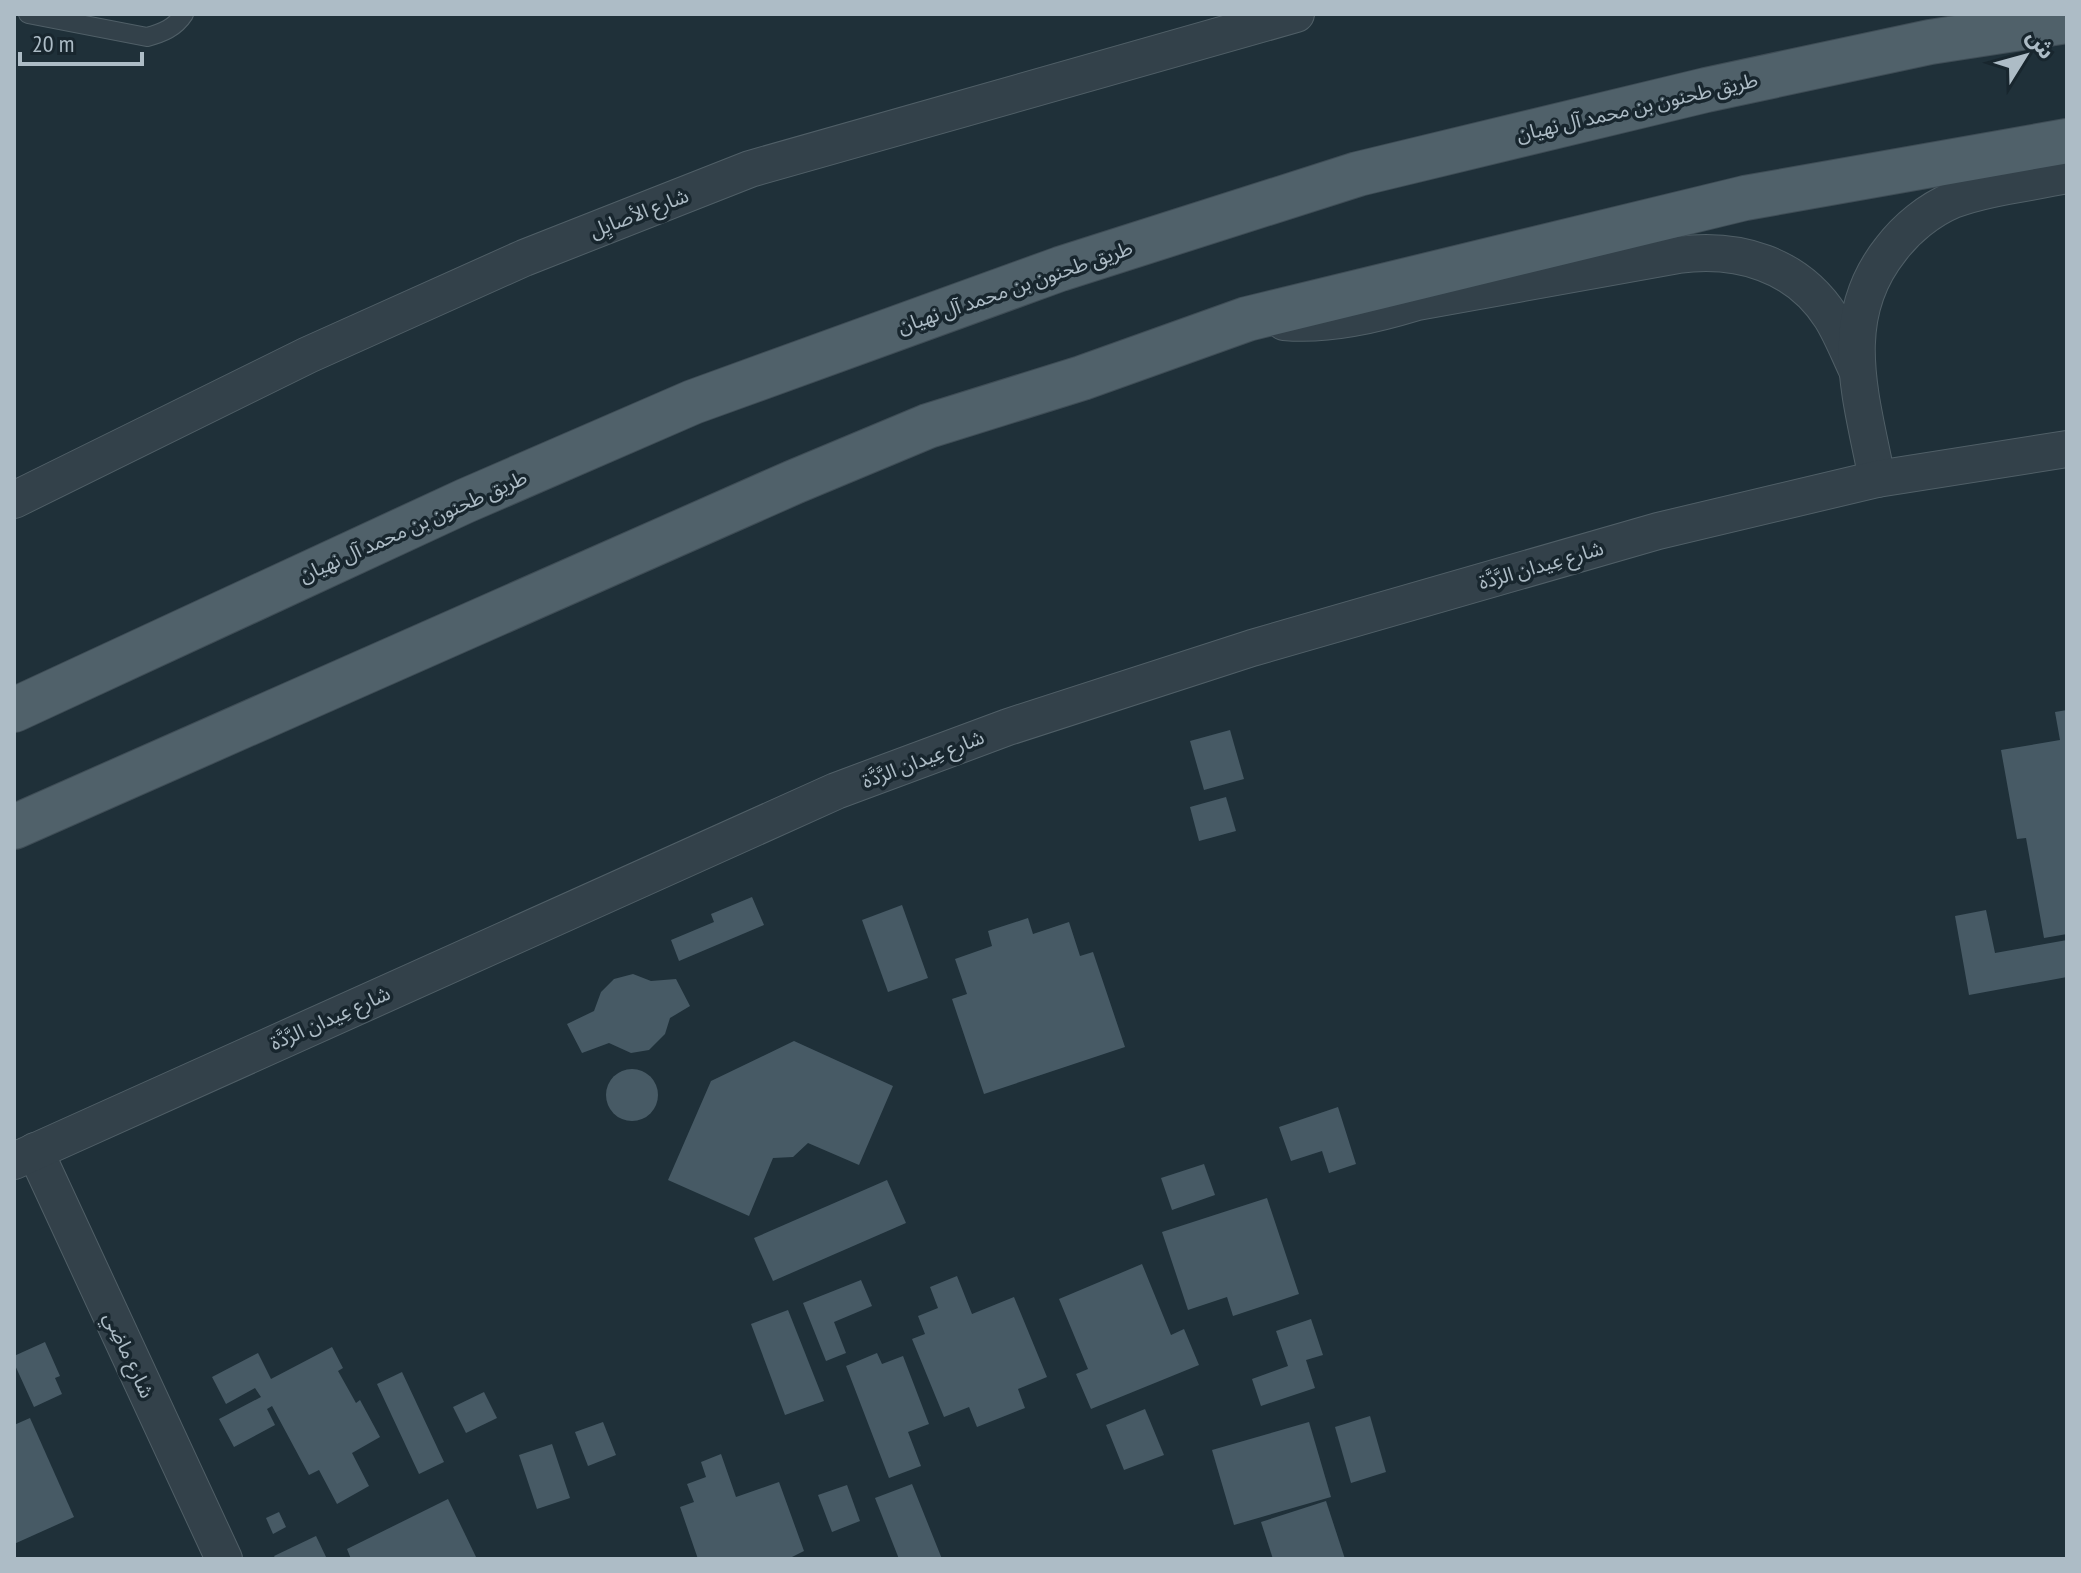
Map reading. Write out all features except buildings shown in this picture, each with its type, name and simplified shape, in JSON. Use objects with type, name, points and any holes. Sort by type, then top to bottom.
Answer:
[{"type":"main road","name":"طريق طحنون بن محمد آل نهيان","points":[[14,710],[465,501],[665,414],[1060,269],[1358,174],[1706,90],[1930,42],[2067,21]]},
{"type":"main road","points":[[14,827],[794,482],[928,426],[1082,378],[1247,319],[1745,198],[2067,141]]},
{"type":"street","name":"شارع الأصايِل","points":[[14,500],[308,355],[510,264],[750,169],[1296,14]]},
{"type":"street","points":[[1930,42],[1965,14]]},
{"type":"street","points":[[1877,479],[1856,368],[1855,341],[1867,288],[1881,261],[1899,238],[1922,218],[1952,200],[2067,175]]},
{"type":"street","points":[[1247,319],[1290,323],[1333,321],[1375,314],[1417,302],[1678,255],[1703,251],[1729,252],[1777,268],[1817,298],[1832,318],[1856,368]]},
{"type":"street","name":"شارع عِيدان الرَّدَّة","points":[[24,1156],[836,791],[1008,727],[1252,648],[1643,535],[1877,479],[2067,449]]},
{"type":"street","name":"شارع ماضِي","points":[[24,1156],[224,1559]]},
{"type":"lane","points":[[28,14],[147,37],[164,32],[179,22],[184,14]]}]
